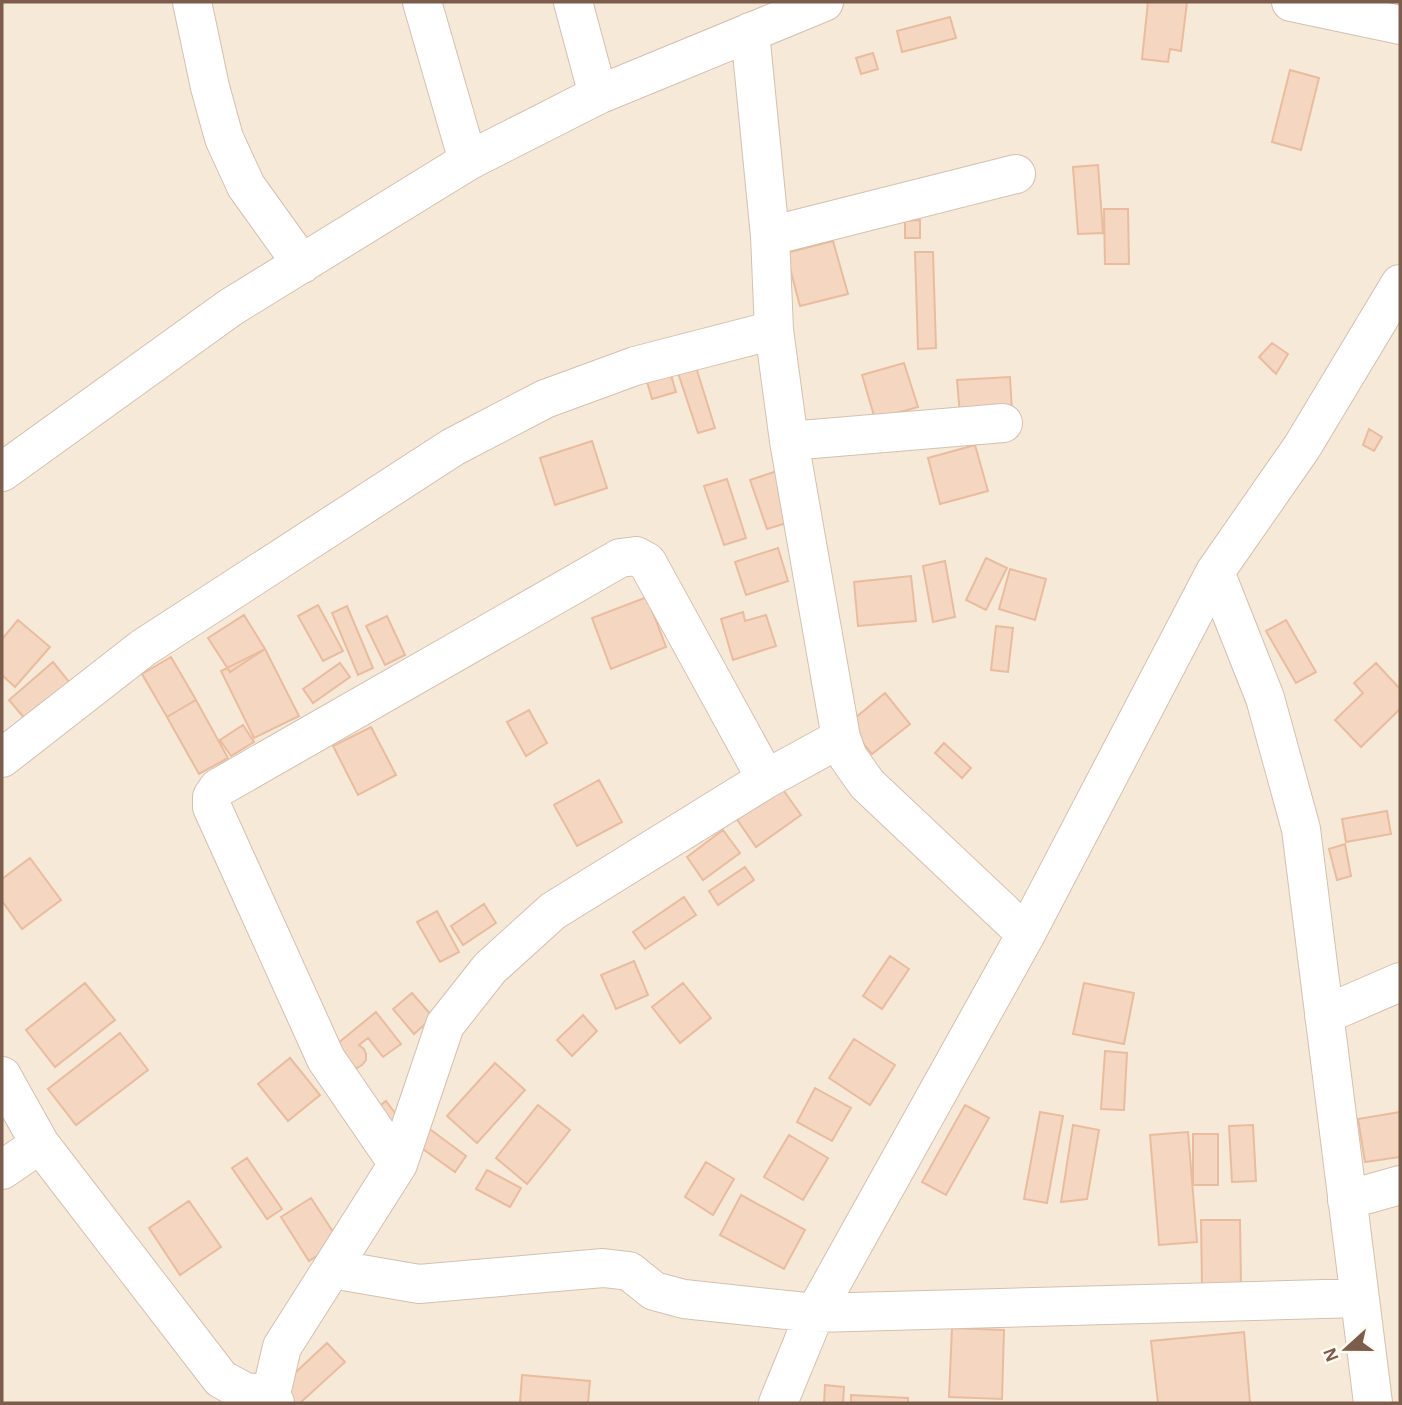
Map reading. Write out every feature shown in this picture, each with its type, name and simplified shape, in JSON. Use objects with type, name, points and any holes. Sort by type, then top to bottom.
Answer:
[{"type":"street","points":[[192,2],[224,138],[246,186],[302,264]]},
{"type":"street","points":[[422,2],[468,161]]},
{"type":"street","points":[[573,2],[598,95]]},
{"type":"street","points":[[2,472],[231,307],[468,161],[598,95],[824,2]]},
{"type":"street","points":[[1291,2],[1400,25]]},
{"type":"street","points":[[750,32],[770,236],[774,330],[789,441],[841,738],[848,757],[867,784],[1026,934]]},
{"type":"street","points":[[770,236],[1016,174]]},
{"type":"street","points":[[778,1403],[815,1313],[1026,934],[1215,572],[1302,447],[1400,284]]},
{"type":"street","points":[[2,758],[143,649],[453,447],[545,399],[635,366],[774,330]]},
{"type":"street","points":[[789,441],[1003,423]]},
{"type":"street","points":[[398,1164],[326,1059],[212,807],[212,797],[218,788],[620,558],[636,556],[647,562],[766,779]]},
{"type":"street","points":[[1215,572],[1265,698],[1301,829],[1373,1403]]},
{"type":"street","points":[[2,1076],[40,1144],[221,1379],[245,1392],[273,1399],[282,1347],[398,1164],[445,1025],[490,968],[553,911],[766,779],[841,738]]},
{"type":"street","points":[[1324,1015],[1400,982]]},
{"type":"street","points":[[2,1170],[40,1144]]},
{"type":"street","points":[[1347,1200],[1400,1185]]},
{"type":"street","points":[[331,1269],[419,1284],[603,1268],[629,1271],[654,1291],[684,1299],[815,1313],[1359,1298]]},
{"type":"shaded area","points":[[2,2],[1400,2],[1400,1403],[2,1403]]},
{"type":"building","points":[[1148,2],[1187,2],[1181,51],[1170,49],[1168,62],[1142,59]]},
{"type":"building","points":[[950,17],[956,38],[902,52],[897,31]]},
{"type":"building","points":[[873,53],[878,69],[861,74],[856,58]]},
{"type":"building","points":[[1290,70],[1319,78],[1301,150],[1272,142]]},
{"type":"building","points":[[1098,165],[1103,233],[1078,234],[1073,167]]},
{"type":"building","points":[[1104,209],[1128,209],[1129,264],[1105,264]]},
{"type":"building","points":[[920,220],[920,238],[905,238],[905,221]]},
{"type":"building","points":[[833,241],[848,294],[800,306],[786,253]]},
{"type":"building","points":[[915,252],[933,252],[936,348],[918,349]]},
{"type":"building","points":[[1272,343],[1288,354],[1276,374],[1259,357]]},
{"type":"building","points":[[904,363],[918,407],[875,419],[862,375]]},
{"type":"building","points":[[695,364],[715,428],[698,433],[677,370]]},
{"type":"building","points":[[671,375],[676,392],[652,399],[647,382]]},
{"type":"building","points":[[1010,377],[1012,412],[960,415],[957,380]]},
{"type":"building","points":[[1369,429],[1382,437],[1374,451],[1363,445]]},
{"type":"building","points":[[592,441],[607,488],[555,505],[540,458]]},
{"type":"building","points":[[975,445],[988,491],[940,504],[928,458]]},
{"type":"building","points":[[777,471],[793,521],[767,529],[750,480]]},
{"type":"building","points":[[727,479],[746,538],[724,545],[704,486]]},
{"type":"building","points":[[778,548],[788,581],[746,595],[735,562]]},
{"type":"building","points":[[986,558],[1007,568],[986,610],[966,600]]},
{"type":"building","points":[[945,561],[955,617],[933,622],[923,566]]},
{"type":"building","points":[[1010,569],[1046,579],[1035,620],[999,609]]},
{"type":"building","points":[[911,576],[916,621],[858,626],[854,582]]},
{"type":"building","points":[[647,597],[666,647],[611,669],[592,618]]},
{"type":"building","points":[[318,605],[343,651],[323,661],[298,616]]},
{"type":"building","points":[[347,606],[373,668],[358,675],[332,613]]},
{"type":"building","points":[[743,612],[745,621],[766,615],[776,646],[733,660],[721,619]]},
{"type":"building","points":[[244,615],[265,649],[230,672],[208,638]]},
{"type":"building","points":[[387,616],[405,655],[385,665],[366,626]]},
{"type":"building","points":[[18,620],[50,647],[15,687],[2,675],[2,639]]},
{"type":"building","points":[[1286,620],[1316,672],[1296,683],[1266,631]]},
{"type":"building","points":[[996,626],[1013,628],[1008,672],[991,670]]},
{"type":"building","points":[[265,649],[299,716],[254,738],[221,671]]},
{"type":"building","points":[[171,657],[196,700],[167,717],[142,674]]},
{"type":"building","points":[[53,662],[70,683],[26,720],[9,700]]},
{"type":"building","points":[[340,663],[350,677],[313,703],[303,689]]},
{"type":"building","points":[[1376,663],[1400,689],[1400,709],[1361,747],[1335,720],[1363,693],[1354,683]]},
{"type":"building","points":[[885,693],[910,724],[872,754],[848,724]]},
{"type":"building","points":[[196,700],[228,758],[199,774],[167,717]]},
{"type":"building","points":[[529,710],[547,743],[526,756],[507,722]]},
{"type":"building","points":[[243,725],[254,742],[231,756],[220,740]]},
{"type":"building","points":[[371,727],[396,775],[358,795],[333,746]]},
{"type":"building","points":[[944,743],[971,768],[962,778],[935,753]]},
{"type":"building","points":[[599,780],[622,822],[577,846],[554,805]]},
{"type":"building","points":[[781,787],[801,815],[756,847],[736,818]]},
{"type":"building","points":[[1387,811],[1391,834],[1346,842],[1342,819]]},
{"type":"building","points":[[723,830],[740,853],[703,880],[687,857]]},
{"type":"building","points":[[1345,844],[1351,876],[1337,880],[1329,849]]},
{"type":"building","points":[[30,858],[61,900],[22,929],[2,901],[2,879]]},
{"type":"building","points":[[745,867],[754,880],[718,905],[709,891]]},
{"type":"building","points":[[684,897],[696,915],[645,949],[633,932]]},
{"type":"building","points":[[484,904],[496,923],[463,945],[451,926]]},
{"type":"building","points":[[437,911],[459,952],[440,962],[417,922]]},
{"type":"building","points":[[890,956],[909,969],[882,1009],[863,996]]},
{"type":"building","points":[[634,961],[648,995],[616,1009],[601,975]]},
{"type":"building","points":[[85,983],[115,1020],[55,1067],[26,1030]]},
{"type":"building","points":[[683,983],[711,1018],[680,1043],[652,1007]]},
{"type":"building","points":[[1084,983],[1134,993],[1124,1044],[1073,1034]]},
{"type":"building","points":[[412,993],[433,1017],[414,1034],[393,1009]]},
{"type":"building","points":[[376,1012],[401,1044],[383,1057],[368,1038],[359,1045],[364,1049],[366,1060],[357,1068],[351,1067],[337,1044]]},
{"type":"building","points":[[583,1015],[597,1031],[572,1056],[557,1040]]},
{"type":"building","points":[[120,1033],[148,1070],[76,1125],[48,1089]]},
{"type":"building","points":[[854,1039],[895,1065],[870,1105],[829,1078]]},
{"type":"building","points":[[1105,1051],[1127,1053],[1124,1110],[1101,1109]]},
{"type":"building","points":[[290,1058],[320,1095],[288,1121],[258,1084]]},
{"type":"building","points":[[495,1063],[525,1090],[477,1143],[447,1116]]},
{"type":"building","points":[[815,1088],[851,1108],[832,1141],[797,1122]]},
{"type":"building","points":[[386,1101],[401,1121],[388,1131],[373,1111]]},
{"type":"building","points":[[538,1105],[570,1130],[527,1184],[496,1158]]},
{"type":"building","points":[[965,1105],[989,1118],[946,1195],[922,1182]]},
{"type":"building","points":[[1040,1112],[1063,1116],[1047,1203],[1024,1199]]},
{"type":"building","points":[[1400,1112],[1400,1157],[1365,1162],[1358,1119]]},
{"type":"building","points":[[1073,1125],[1099,1130],[1087,1199],[1061,1202]]},
{"type":"building","points":[[1253,1125],[1256,1181],[1232,1182],[1229,1126]]},
{"type":"building","points":[[427,1127],[466,1156],[455,1172],[416,1144]]},
{"type":"building","points":[[1188,1132],[1197,1242],[1159,1245],[1150,1135]]},
{"type":"building","points":[[1193,1134],[1218,1134],[1218,1185],[1193,1185]]},
{"type":"building","points":[[789,1135],[828,1158],[803,1200],[764,1177]]},
{"type":"building","points":[[247,1158],[282,1209],[267,1219],[232,1168]]},
{"type":"building","points":[[706,1162],[734,1179],[713,1215],[685,1197]]},
{"type":"building","points":[[487,1170],[521,1188],[510,1207],[476,1189]]},
{"type":"building","points":[[741,1195],[805,1230],[784,1269],[720,1235]]},
{"type":"building","points":[[311,1198],[339,1241],[309,1261],[281,1217]]},
{"type":"building","points":[[189,1201],[221,1247],[180,1275],[149,1228]]},
{"type":"building","points":[[1201,1220],[1240,1220],[1241,1285],[1202,1285]]},
{"type":"building","points":[[952,1328],[1004,1330],[1002,1399],[949,1397]]},
{"type":"building","points":[[1244,1332],[1250,1403],[1158,1403],[1151,1341]]},
{"type":"building","points":[[327,1343],[345,1362],[300,1403],[289,1403],[280,1387]]},
{"type":"building","points":[[522,1375],[590,1381],[588,1403],[520,1403]]},
{"type":"building","points":[[825,1385],[844,1387],[843,1403],[824,1403]]},
{"type":"building","points":[[851,1395],[908,1398],[908,1403],[851,1403]]}]
